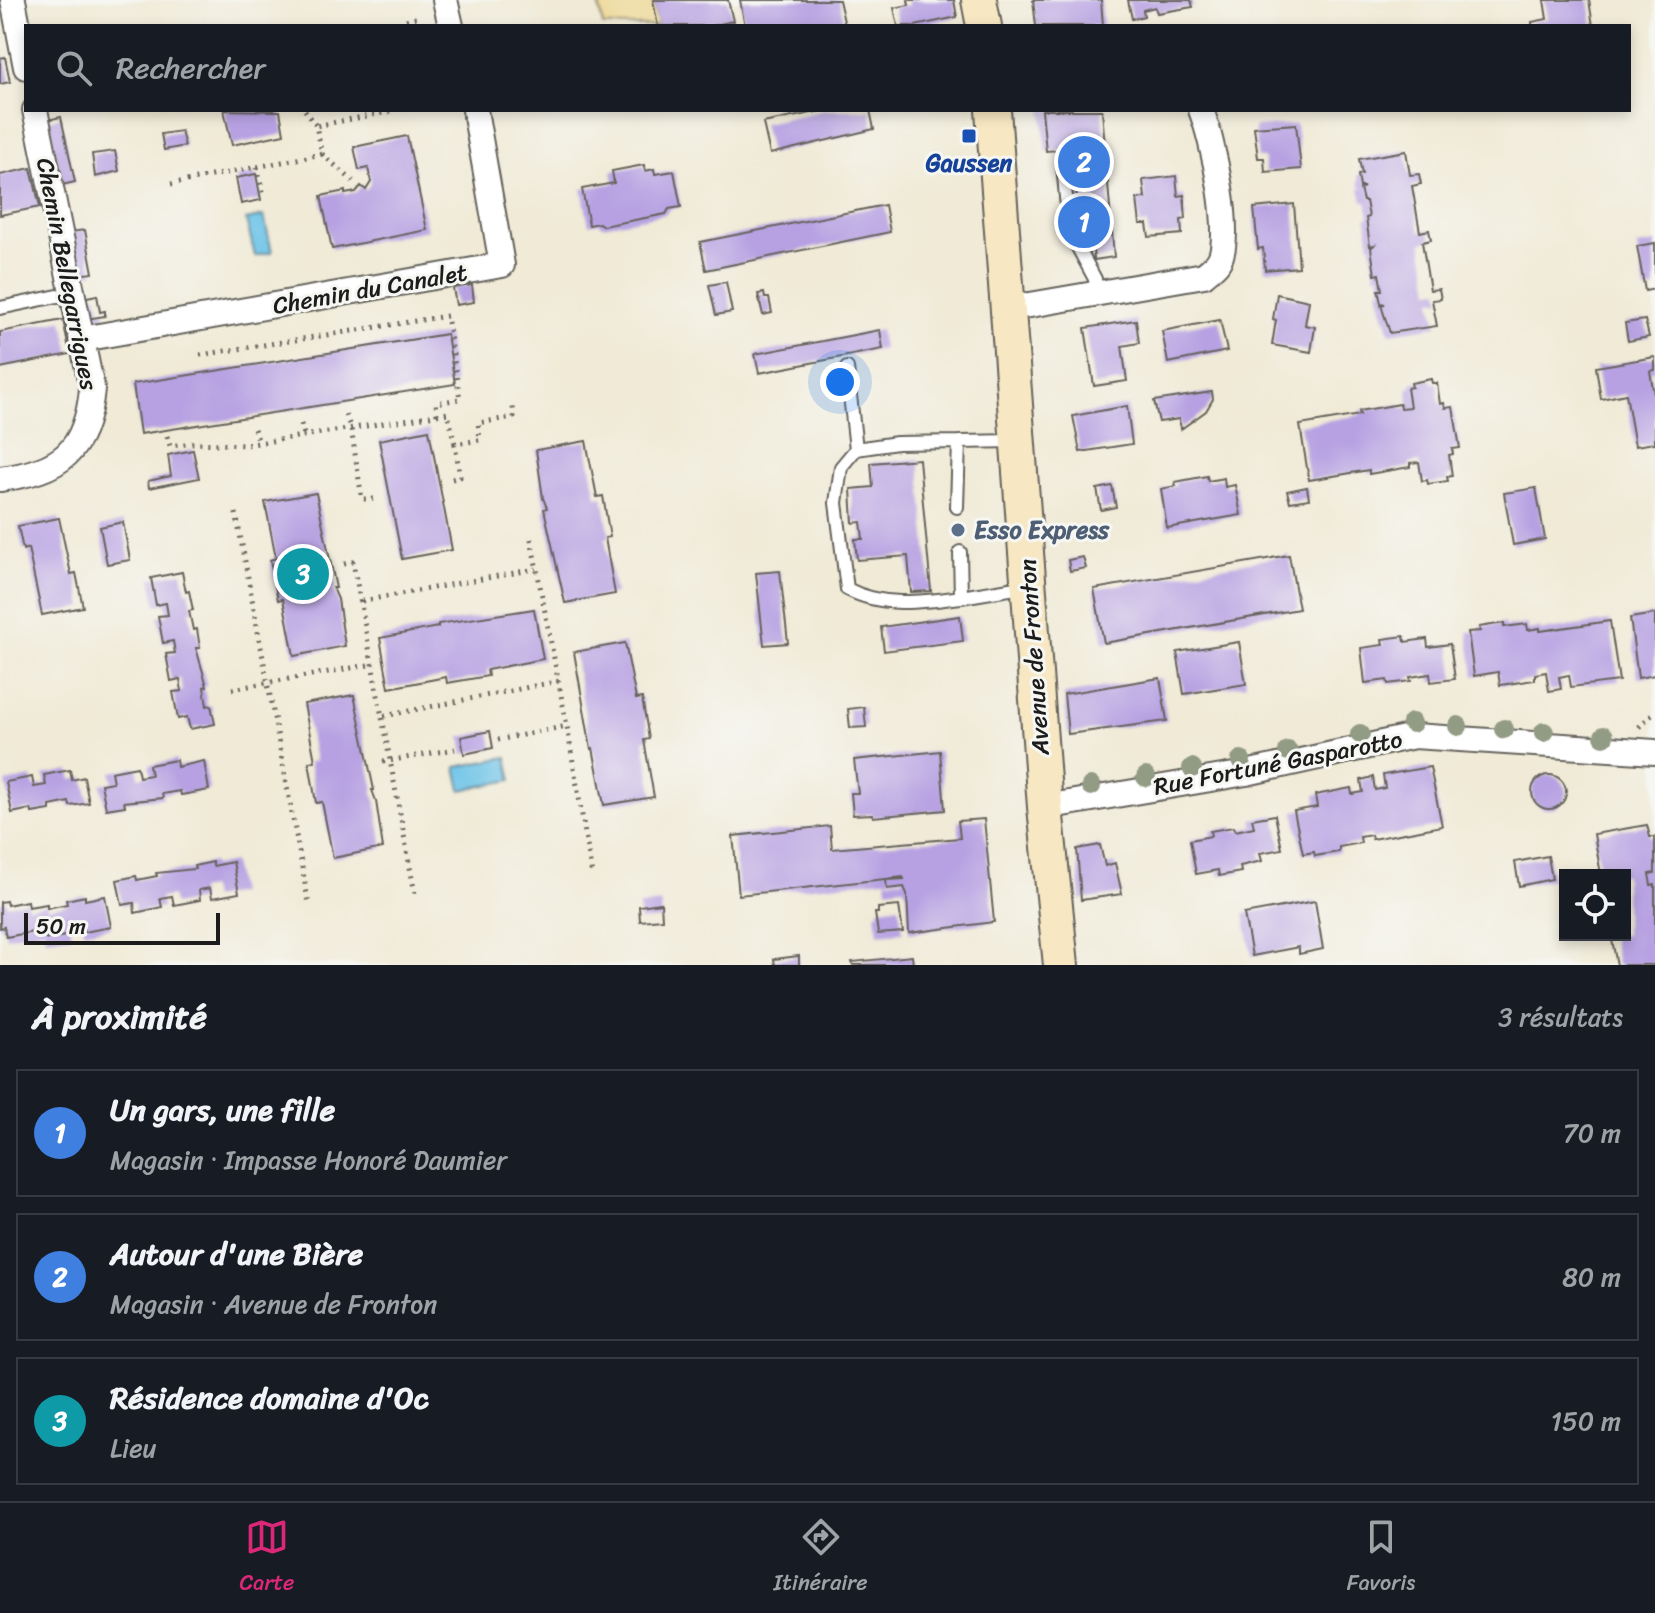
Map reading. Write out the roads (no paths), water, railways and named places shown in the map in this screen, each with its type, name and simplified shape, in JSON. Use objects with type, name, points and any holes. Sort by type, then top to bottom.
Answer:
[{"type":"main road","points":[[979,0],[984,24]]},
{"type":"main road","name":"Avenue de Fronton","points":[[993,112],[1045,807],[1061,965]]},
{"type":"street","points":[[13,0],[24,57]]},
{"type":"street","points":[[445,0],[451,24]]},
{"type":"street","name":"Chemin Bellegarrigues","points":[[0,479],[31,475],[58,464],[82,436],[90,416],[92,389],[35,112]]},
{"type":"street","name":"Chemin du Canalet","points":[[82,339],[502,265],[475,112]]},
{"type":"street","points":[[1008,307],[1204,275],[1219,261],[1224,242],[1219,174],[1202,112]]},
{"type":"street","name":"Rue Fortuné Gasparotto","points":[[1045,807],[1246,773],[1414,736],[1655,752]]},
{"type":"lane","points":[[1063,164],[1069,231],[1095,279],[1096,293]]},
{"type":"lane","points":[[0,308],[72,293]]},
{"type":"lane","points":[[847,368],[856,449]]},
{"type":"lane","points":[[1016,441],[897,443],[856,449],[841,467],[836,503],[847,589],[866,599],[913,603],[1028,586]]},
{"type":"lane","points":[[957,507],[959,442]]},
{"type":"lane","points":[[960,552],[961,597]]},
{"type":"water","points":[[264,216],[272,252],[255,256],[246,220]]},
{"type":"water","points":[[507,757],[512,780],[461,790],[456,767]]},
{"type":"place","name":"Gaussen","points":[[969,136]]},
{"type":"place","name":"Autour d'une Bière","points":[[1084,162]]},
{"type":"place","name":"Un gars, une fille","points":[[1084,222]]},
{"type":"place","name":"Esso Express","points":[[958,530]]},
{"type":"place","name":"Résidence domaine d'Oc","points":[[303,574]]}]
